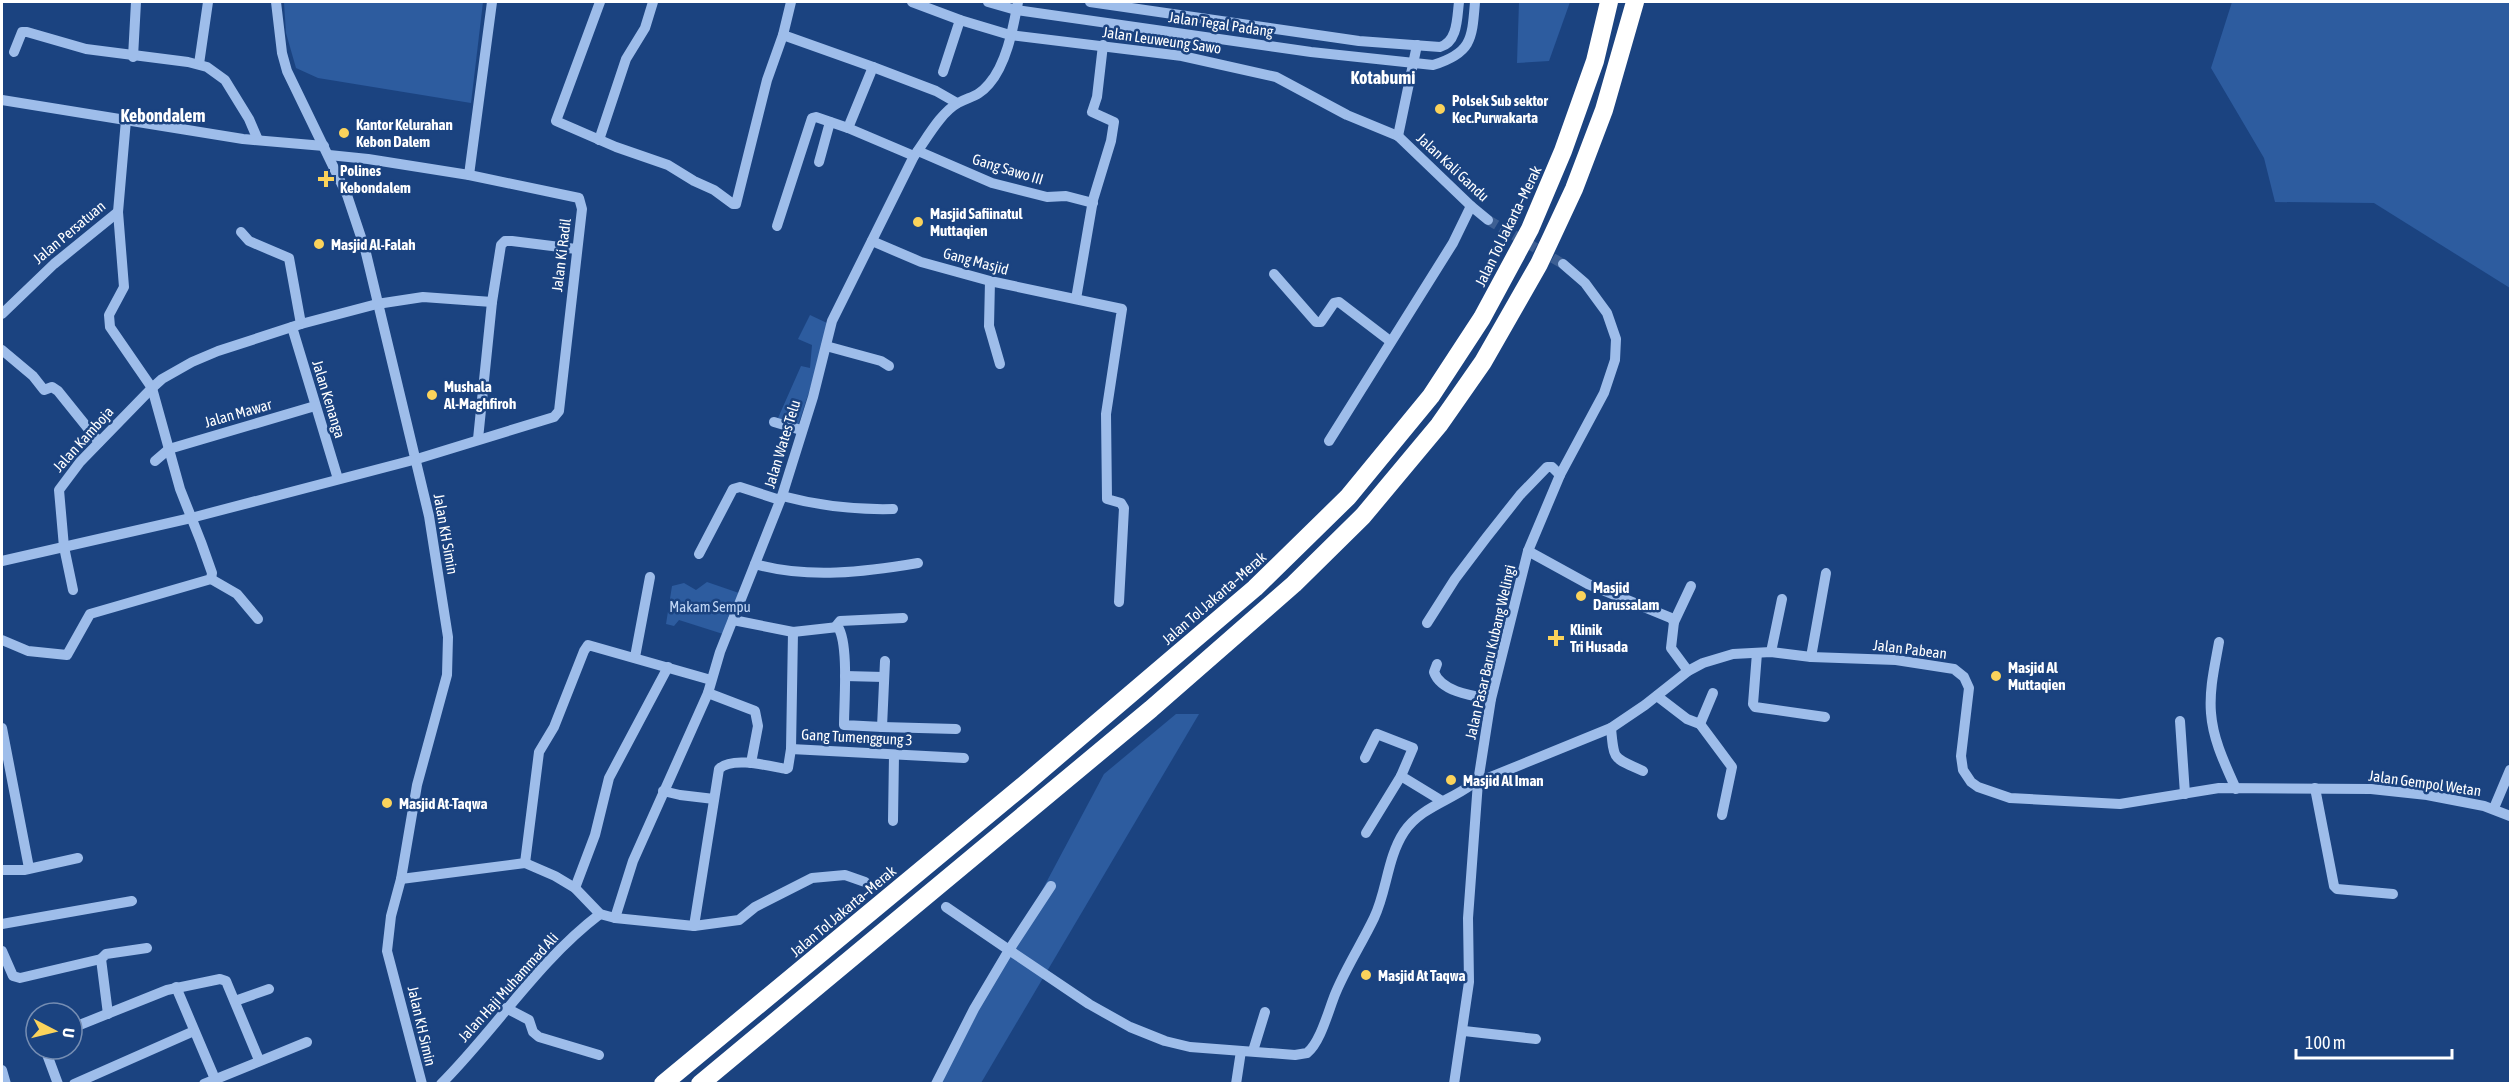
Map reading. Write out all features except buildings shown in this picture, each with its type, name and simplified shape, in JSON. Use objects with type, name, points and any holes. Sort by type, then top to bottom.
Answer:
[{"type":"highway","name":"Jalan Tol Jakarta–Merak","points":[[663,1083],[1025,784],[1237,603],[1348,497],[1431,396],[1482,318],[1519,249],[1563,151],[1595,61],[1610,2]]},
{"type":"highway","points":[[700,1083],[1151,709],[1294,584],[1363,516],[1439,425],[1483,362],[1539,264],[1574,189],[1604,110],[1635,2]]},
{"type":"street","points":[[134,57],[136,2]]},
{"type":"street","points":[[199,64],[208,2]]},
{"type":"street","name":"Jalan KH Simin","points":[[276,2],[282,53],[287,71],[327,151],[346,195],[365,249],[417,459],[431,526],[448,637],[448,656],[441,699],[417,785],[401,879],[391,916],[387,951],[422,1083]]},
{"type":"street","points":[[469,176],[492,2]]},
{"type":"street","points":[[600,2],[570,87],[556,119],[558,122],[599,140],[668,165],[736,204],[767,80],[783,35],[791,2]]},
{"type":"street","points":[[599,140],[626,59],[645,28],[653,2]]},
{"type":"street","name":"Jalan Leuweung Sawo","points":[[912,2],[1010,35],[1182,56],[1257,70],[1276,76],[1347,115],[1398,136]]},
{"type":"street","name":"Jalan Tegal Padang","points":[[988,2],[1357,57],[1433,65],[1452,59]]},
{"type":"street","name":"Jalan Tegal Padang","points":[[1090,2],[1359,41],[1445,45]]},
{"type":"street","points":[[1459,2],[1452,38],[1445,45],[1452,59],[1467,45],[1475,2]]},
{"type":"street","name":"Jalan Wates Telu","points":[[615,918],[633,861],[708,693],[733,620],[781,498],[813,397],[832,321],[916,154],[930,131],[957,103],[972,99],[992,80],[1002,64],[1017,6]]},
{"type":"street","points":[[943,72],[960,20]]},
{"type":"street","points":[[14,52],[19,35],[27,32],[86,49],[199,64],[225,80],[249,119],[258,140]]},
{"type":"street","points":[[783,35],[936,91],[957,103]]},
{"type":"street","points":[[1357,57],[1359,41]]},
{"type":"street","points":[[1076,299],[1093,201],[1111,141],[1114,122],[1092,112],[1097,97],[1102,45]]},
{"type":"street","points":[[1398,136],[1416,45]]},
{"type":"street","points":[[848,128],[873,67]]},
{"type":"street","name":"Jalan Ki Radil","points":[[2,100],[327,151],[579,198],[582,209],[559,411],[554,417],[478,439]]},
{"type":"street","points":[[777,226],[812,118],[830,122],[819,162]]},
{"type":"street","name":"Jalan Persatuan","points":[[2,314],[54,264],[118,212],[126,120]]},
{"type":"street","name":"Gang Sawo III","points":[[830,122],[993,183],[1047,197],[1066,196],[1093,201]]},
{"type":"street","name":"Jalan Kali Gandu","points":[[1398,136],[1488,220]]},
{"type":"street","points":[[1329,441],[1390,341],[1454,243],[1471,206]]},
{"type":"street","points":[[118,212],[124,287],[108,321],[152,388],[180,489],[212,573],[211,579]]},
{"type":"street","name":"Jalan Kenanga","points":[[241,232],[249,241],[289,258],[296,326],[315,406],[338,479]]},
{"type":"street","points":[[2,561],[191,518],[417,459],[478,439],[492,302],[501,247],[505,241],[576,249]]},
{"type":"street","name":"Gang Masjid","points":[[872,242],[921,262],[990,281],[1122,309],[1106,414],[1107,499],[1120,503],[1124,508],[1119,602]]},
{"type":"street","name":"Jalan Pasar Baru Kubang Welingi","points":[[1454,1083],[1464,1031],[1469,982],[1468,918],[1478,782],[1491,699],[1528,550],[1560,475],[1604,393],[1612,374],[1617,349],[1613,327],[1602,305],[1579,276],[1563,264]]},
{"type":"street","points":[[1275,274],[1316,322],[1321,322],[1334,303],[1339,302],[1390,341]]},
{"type":"street","points":[[990,281],[990,326],[1000,364]]},
{"type":"street","name":"Jalan Kamboja","points":[[73,590],[64,547],[60,490],[99,442],[162,380],[192,362],[296,326],[377,304],[423,297],[492,302]]},
{"type":"street","points":[[826,346],[881,361],[889,366]]},
{"type":"street","points":[[2,350],[33,376],[44,390],[52,387],[58,391],[99,442]]},
{"type":"street","name":"Jalan Mawar","points":[[169,449],[315,406]]},
{"type":"street","points":[[774,422],[801,430]]},
{"type":"street","points":[[155,461],[169,449]]},
{"type":"street","points":[[1427,623],[1461,571],[1528,486],[1547,467],[1552,467],[1560,475]]},
{"type":"street","points":[[699,554],[733,489],[740,487],[816,505],[855,510],[893,509]]},
{"type":"street","points":[[1528,550],[1588,584],[1671,618],[1674,622]]},
{"type":"street","points":[[755,564],[812,574],[918,563]]},
{"type":"street","points":[[1811,657],[1826,573]]},
{"type":"street","points":[[635,657],[650,577]]},
{"type":"street","points":[[2,640],[28,651],[67,655],[90,614],[211,579],[237,594],[258,619]]},
{"type":"street","points":[[1688,671],[1671,648],[1674,622],[1690,586]]},
{"type":"street","points":[[1771,652],[1782,599]]},
{"type":"street","points":[[733,620],[793,632],[836,626],[840,621],[903,618]]},
{"type":"street","name":"Gang Tumenggung 3","points":[[836,626],[840,629],[845,676],[844,725],[956,729]]},
{"type":"street","name":"Gang Tumenggung 3","points":[[793,632],[791,749],[964,758]]},
{"type":"street","points":[[2219,642],[2211,690],[2211,713],[2218,750],[2236,789]]},
{"type":"street","points":[[525,863],[538,752],[554,727],[588,645],[711,680]]},
{"type":"street","points":[[1757,653],[1753,704],[1755,707],[1825,717]]},
{"type":"street","name":"Jalan Pabean","points":[[946,907],[1064,989],[1130,1027],[1165,1041],[1190,1047],[1295,1055],[1311,1050],[1348,966],[1374,918],[1390,863],[1404,832],[1428,809],[1478,782],[1611,728],[1688,671],[1716,659],[1757,653],[1916,662],[1948,667],[1960,673],[1969,688],[1961,756],[1963,770],[1971,782],[1988,791],[2010,798],[2120,804],[2219,788],[2334,788]]},
{"type":"street","name":"Gang Tumenggung 3","points":[[882,727],[885,661]]},
{"type":"street","points":[[1437,664],[1434,672],[1441,682],[1456,690],[1491,699]]},
{"type":"street","points":[[575,888],[595,836],[609,778],[668,667]]},
{"type":"street","points":[[845,676],[884,676]]},
{"type":"street","points":[[708,693],[755,711],[757,733],[751,763]]},
{"type":"street","points":[[1700,724],[1713,693]]},
{"type":"street","points":[[1657,696],[1680,715],[1700,724],[1732,767],[1722,815]]},
{"type":"street","points":[[2180,721],[2185,794]]},
{"type":"street","points":[[2,728],[29,868]]},
{"type":"street","points":[[1611,728],[1613,755],[1616,759],[1643,771]]},
{"type":"street","points":[[1365,758],[1377,734],[1413,748],[1401,776],[1366,832]]},
{"type":"street","points":[[694,926],[718,768],[729,763],[751,763],[786,769],[791,749]]},
{"type":"street","points":[[893,821],[894,754]]},
{"type":"street","points":[[2494,808],[2511,770]]},
{"type":"street","points":[[1401,776],[1442,801]]},
{"type":"street","points":[[2315,788],[2334,886],[2337,889],[2393,894]]},
{"type":"street","name":"Jalan Gempol Wetan","points":[[2334,788],[2400,791],[2494,808],[2511,816]]},
{"type":"street","points":[[663,791],[714,800]]},
{"type":"street","points":[[2,870],[29,868],[78,858]]},
{"type":"street","points":[[401,879],[525,863],[575,888],[600,914],[615,918],[694,926],[739,920],[755,907],[812,878],[845,875],[865,882]]},
{"type":"street","points":[[936,1083],[974,1009],[1051,886]]},
{"type":"street","points":[[2,924],[132,901]]},
{"type":"street","name":"Jalan Haji Muhammad Ali","points":[[441,1083],[565,945],[600,914]]},
{"type":"street","points":[[2,951],[13,976],[20,978],[101,959],[106,954],[147,948]]},
{"type":"street","points":[[101,959],[108,1014]]},
{"type":"street","points":[[84,1023],[176,987],[220,979],[226,981],[259,1060]]},
{"type":"street","points":[[176,987],[194,1031],[210,1081],[307,1042]]},
{"type":"street","points":[[235,1001],[269,989]]},
{"type":"street","points":[[506,1008],[529,1020],[536,1035],[599,1055]]},
{"type":"street","points":[[1236,1083],[1247,1051],[1265,1012]]},
{"type":"street","points":[[74,1083],[194,1031]]},
{"type":"street","points":[[1464,1031],[1536,1039]]},
{"type":"street","points":[[50,1061],[58,1083]]},
{"type":"street","points":[[2,1070],[6,1083]]},
{"type":"green space","points":[[284,2],[483,2],[471,103],[318,78],[296,68],[286,33]]},
{"type":"green space","points":[[1519,2],[1570,2],[1549,61],[1517,63]]},
{"type":"green space","points":[[2232,2],[2510,2],[2510,288],[2374,203],[2275,202],[2264,158],[2211,68]]},
{"type":"green space","points":[[810,315],[827,323],[824,345],[798,426],[778,418],[801,366],[810,368],[812,345],[798,339]]},
{"type":"green space","name":"Makam Sempu","points":[[707,582],[739,593],[723,634],[679,620],[674,626],[666,624],[672,586],[684,583],[696,590]]},
{"type":"green space","points":[[1176,714],[1199,714],[981,1083],[939,1084],[1104,774]]},
{"type":"tunnel","points":[[1488,220],[1563,264]]},
{"type":"place","name":"Polsek Sub sektor Kec.Purwakarta","points":[[1440,109]]},
{"type":"place","name":"Kantor Kelurahan Kebon Dalem","points":[[344,133]]},
{"type":"place","name":"Polines Kebondalem","points":[[326,179]]},
{"type":"place","name":"Masjid Safiinatul Muttaqien","points":[[918,222]]},
{"type":"place","name":"Masjid Al-Falah","points":[[319,244]]},
{"type":"place","name":"Mushala Al-Maghfiroh","points":[[432,395]]},
{"type":"place","name":"Masjid Darussalam","points":[[1581,596]]},
{"type":"place","name":"Klinik Tri Husada","points":[[1556,638]]},
{"type":"place","name":"Masjid Al Muttaqien","points":[[1996,676]]},
{"type":"place","name":"Masjid Al Iman","points":[[1451,780]]},
{"type":"place","name":"Masjid At-Taqwa","points":[[387,803]]},
{"type":"place","name":"Masjid At Taqwa","points":[[1366,975]]},
{"type":"district","name":"Kotabumi","points":[[1383,77]]},
{"type":"district","name":"Kebondalem","points":[[163,115]]}]
